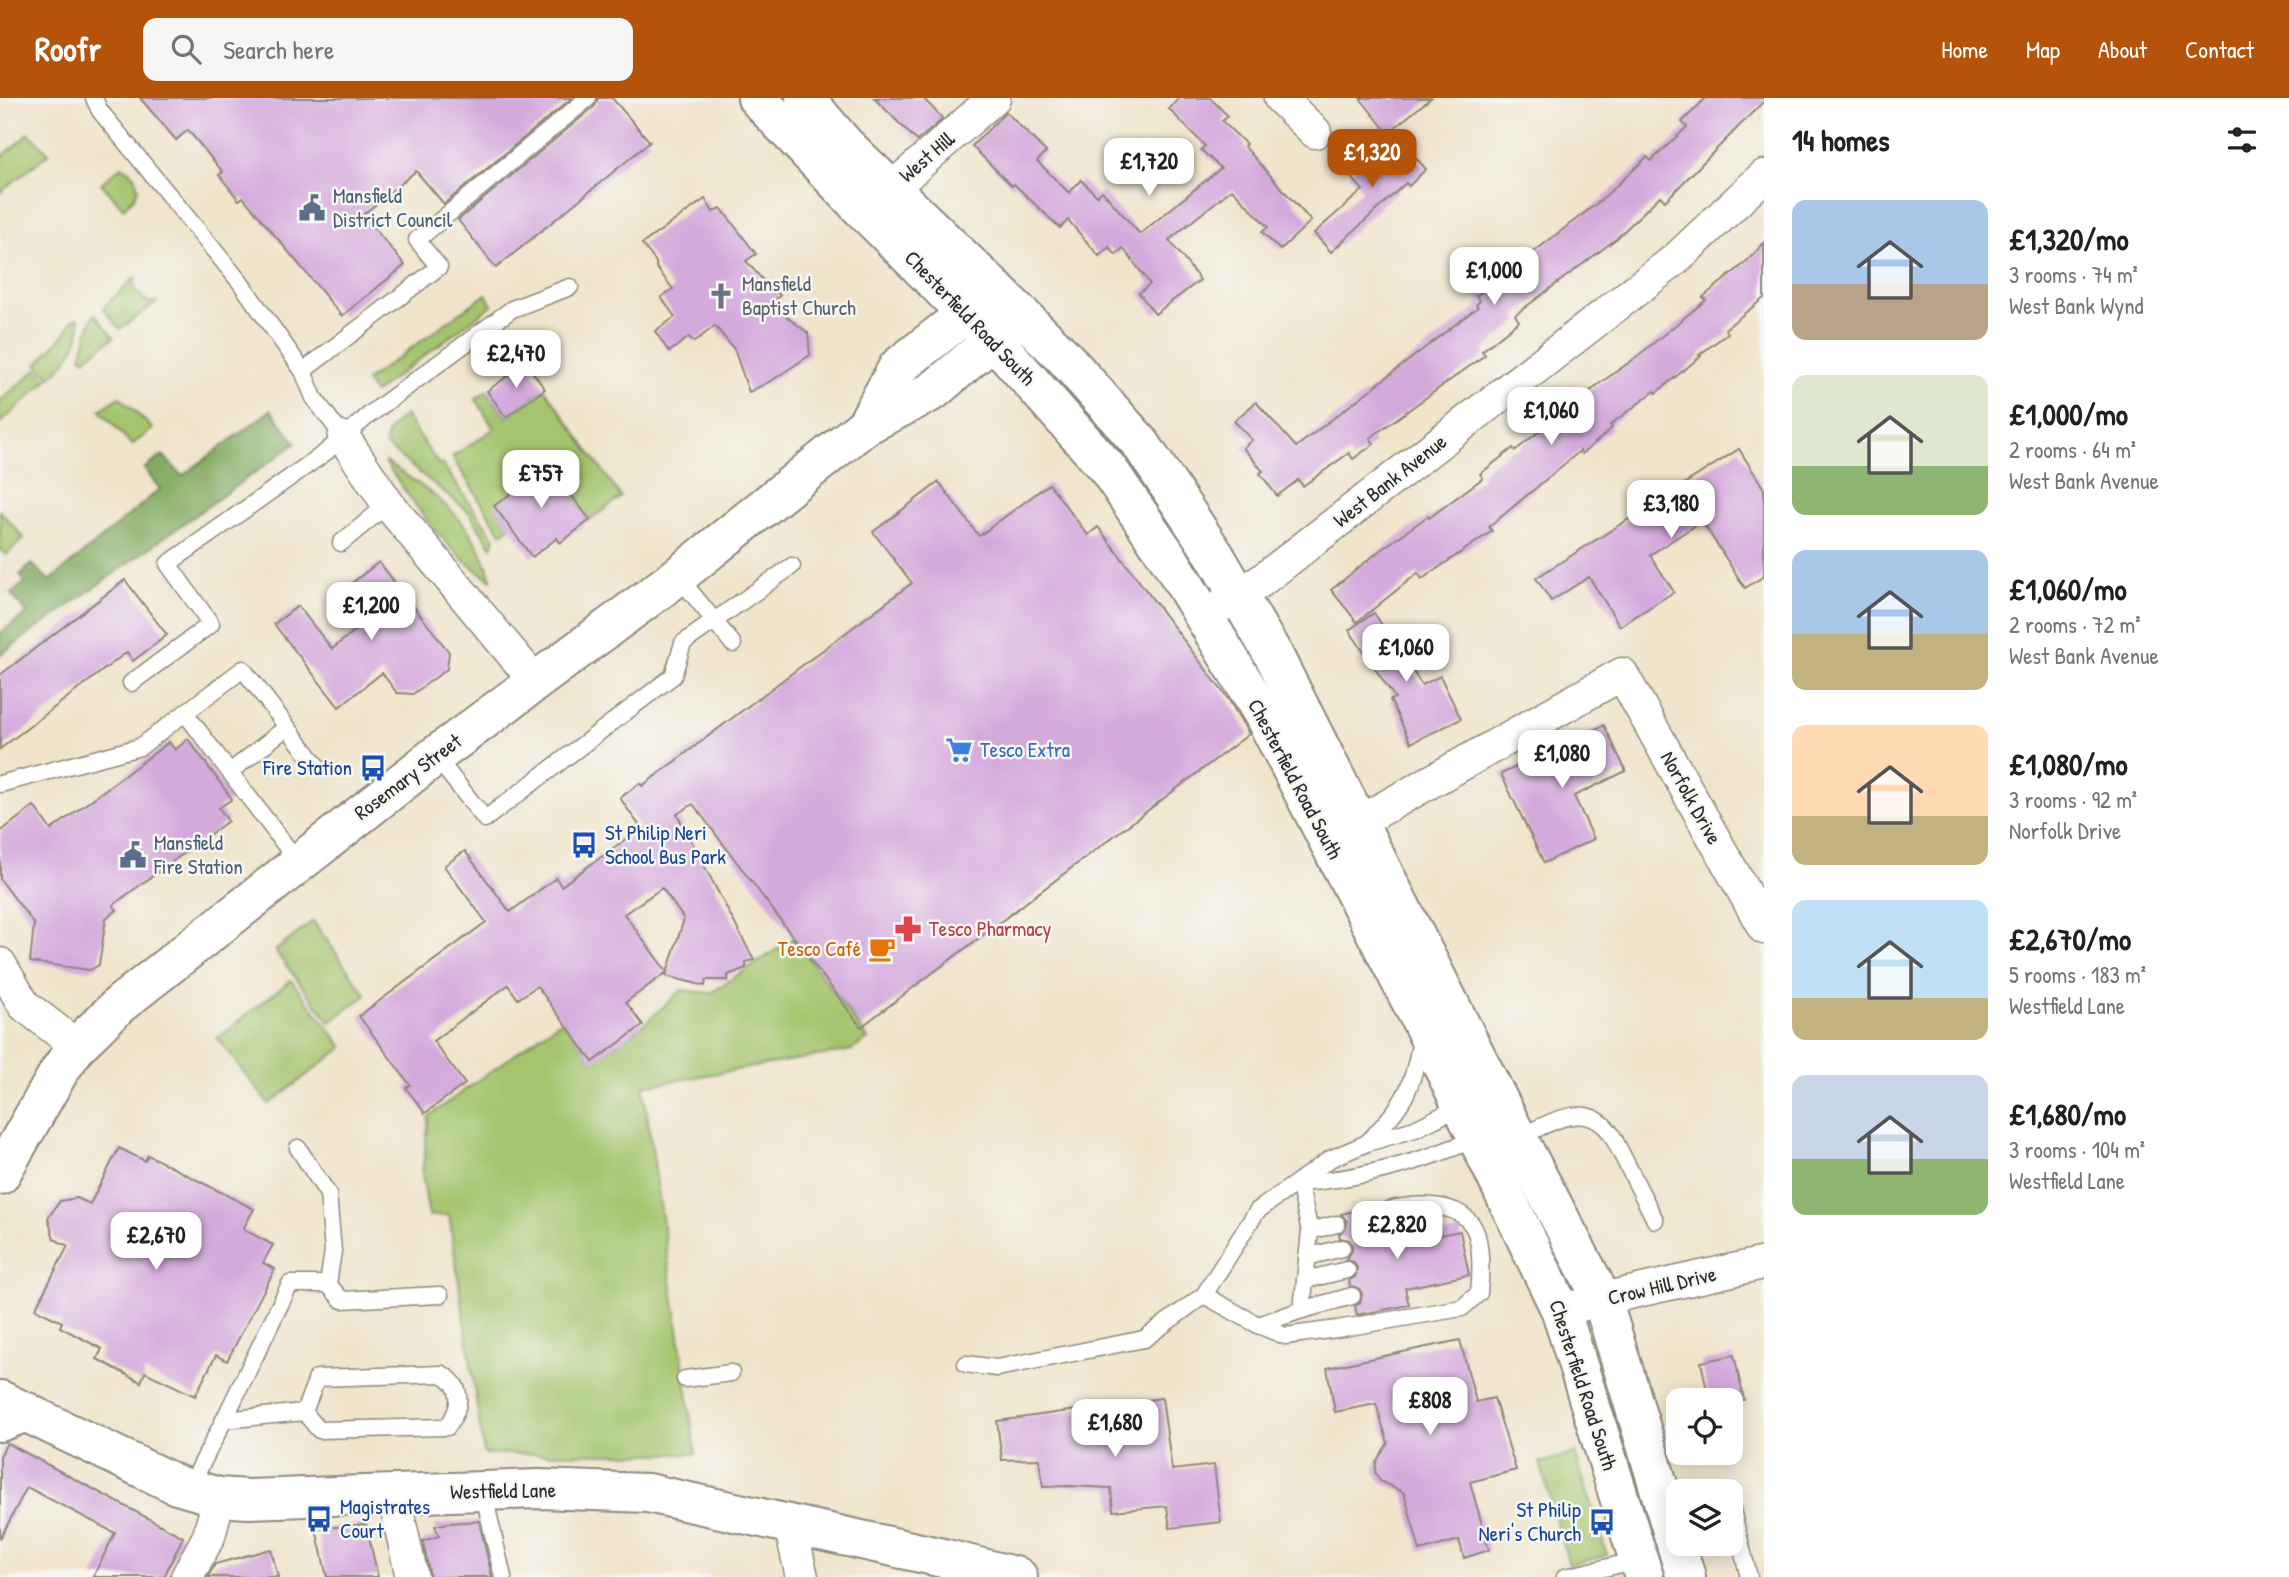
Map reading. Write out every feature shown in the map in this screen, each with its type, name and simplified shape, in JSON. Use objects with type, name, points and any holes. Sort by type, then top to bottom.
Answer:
[{"type":"main road","name":"Chesterfield Road South","points":[[757,98],[1035,384],[1108,469],[1168,556],[1264,716],[1421,1021],[1492,1119],[1602,1299],[1666,1486]]},
{"type":"main road","name":"Chesterfield Road South","points":[[805,98],[845,145],[1064,357],[1141,444],[1274,656],[1359,822],[1492,1119],[1561,1311],[1642,1569]]},
{"type":"main road","name":"Rosemary Street","points":[[866,425],[898,367],[966,315],[1009,303]]},
{"type":"main road","name":"Rosemary Street","points":[[0,1175],[77,1046],[120,1003],[436,756],[678,576],[866,425],[933,391],[994,341],[1009,303]]},
{"type":"main road","name":"Westfield Lane","points":[[9,1411],[204,1493],[248,1499],[539,1489],[648,1493],[1018,1577]]},
{"type":"main road","name":"Chesterfield Road South","points":[[1682,1556],[1686,1577]]},
{"type":"street","name":"West Hill","points":[[891,189],[994,98]]},
{"type":"street","points":[[1280,98],[1315,132]]},
{"type":"street","name":"West Bank Avenue","points":[[1204,616],[1261,581],[1676,259],[1764,176]]},
{"type":"street","points":[[344,438],[388,504],[535,681]]},
{"type":"street","name":"Norfolk Drive","points":[[1359,822],[1622,674],[1764,928]]},
{"type":"street","points":[[0,964],[24,1005],[77,1046]]},
{"type":"street","name":"Crow Hill Drive","points":[[1561,1311],[1602,1299],[1764,1263]]},
{"type":"street","points":[[187,1577],[209,1536],[204,1493]]},
{"type":"street","points":[[393,1493],[412,1577]]},
{"type":"street","points":[[790,1524],[802,1577]]},
{"type":"lane","points":[[94,98],[100,111],[240,282],[303,371],[314,398],[344,438]]},
{"type":"lane","points":[[303,371],[439,267],[417,240],[588,98]]},
{"type":"lane","points":[[131,683],[211,624],[168,564],[344,438],[369,415],[512,309],[570,287]]},
{"type":"lane","points":[[341,543],[388,504]]},
{"type":"lane","points":[[436,756],[485,819],[673,676],[683,643],[792,566]]},
{"type":"lane","points":[[678,576],[733,644]]},
{"type":"lane","points":[[0,784],[140,747],[243,669],[317,766]]},
{"type":"lane","points":[[185,713],[298,862]]},
{"type":"lane","points":[[230,772],[287,727]]},
{"type":"lane","points":[[1367,1143],[1396,1112],[1408,1094],[1417,1062],[1421,1021]]},
{"type":"lane","points":[[966,1364],[997,1368],[1144,1339],[1204,1295],[1256,1211],[1330,1159],[1367,1143],[1415,1129],[1492,1119],[1578,1113],[1591,1116],[1605,1125],[1612,1135],[1655,1220]]},
{"type":"lane","points":[[1299,1183],[1337,1180],[1451,1150],[1492,1119]]},
{"type":"lane","points":[[298,1148],[328,1194],[333,1251],[328,1284]]},
{"type":"lane","points":[[1299,1183],[1310,1231],[1301,1310]]},
{"type":"lane","points":[[1204,1295],[1258,1325],[1285,1336],[1462,1308],[1479,1293],[1481,1267],[1474,1228],[1461,1214],[1439,1207],[1409,1205],[1388,1210]]},
{"type":"lane","points":[[1310,1231],[1336,1224]]},
{"type":"lane","points":[[1307,1257],[1342,1248]]},
{"type":"lane","points":[[1305,1280],[1347,1270]]},
{"type":"lane","points":[[204,1493],[224,1420],[290,1284],[328,1284],[342,1300],[440,1295]]},
{"type":"lane","points":[[1258,1325],[1352,1296]]},
{"type":"lane","points":[[685,1379],[731,1373]]},
{"type":"lane","points":[[442,1374],[450,1378],[456,1386],[459,1406],[447,1427],[319,1430],[304,1412],[317,1378],[442,1374]]},
{"type":"lane","points":[[224,1420],[304,1412]]},
{"type":"lane","points":[[483,1491],[503,1577]]},
{"type":"lane","points":[[1743,1553],[1749,1577]]},
{"type":"lane","points":[[1565,1577],[1642,1569]]},
{"type":"green space","points":[[29,133],[49,153],[0,193],[0,159]]},
{"type":"green space","points":[[122,166],[135,176],[138,189],[134,198],[123,208],[101,183]]},
{"type":"green space","points":[[135,277],[134,288],[147,302],[157,302],[120,329],[103,308]]},
{"type":"green space","points":[[486,294],[492,305],[374,393],[366,381]]},
{"type":"green space","points":[[95,314],[114,337],[85,359],[81,357]]},
{"type":"green space","points":[[79,318],[76,344],[68,359],[50,378],[37,364],[64,335],[72,320]]},
{"type":"green space","points":[[37,369],[47,381],[0,423],[0,401]]},
{"type":"green space","points":[[545,389],[621,497],[590,520],[545,460],[513,483],[517,489],[510,527],[501,533],[452,457],[494,429],[476,399],[487,391],[506,417]]},
{"type":"green space","points":[[120,397],[153,429],[132,445],[100,410]]},
{"type":"green space","points":[[271,410],[296,443],[0,655],[0,633],[27,613],[11,594],[25,582],[20,575],[32,564],[50,581],[160,489],[144,469],[163,455],[182,476]]},
{"type":"green space","points":[[405,415],[495,539],[492,547],[468,511],[386,446],[388,432]]},
{"type":"green space","points":[[384,461],[435,496],[464,524],[485,559],[491,580],[445,542]]},
{"type":"green space","points":[[0,511],[24,538],[6,555],[0,549]]},
{"type":"green space","points":[[313,921],[366,995],[330,1022],[275,951]]},
{"type":"green space","points":[[794,938],[868,1039],[852,1050],[643,1086],[696,1454],[484,1454],[449,1215],[429,1216],[422,1175],[429,1116],[562,1020],[593,1061],[643,1025],[682,990],[711,993]]},
{"type":"green space","points":[[291,980],[343,1047],[269,1104],[217,1038]]},
{"type":"green space","points":[[1575,1453],[1607,1555],[1569,1565],[1540,1463]]},
{"type":"building","name":"Mansfield District Council","points":[[140,98],[572,98],[444,204],[416,171],[363,215],[405,265],[342,316],[243,197],[239,200],[219,175],[223,172],[188,130],[176,140]]},
{"type":"building","name":"Mansfield District Council","points":[[598,98],[612,98],[650,142],[496,268],[458,220],[595,106]]},
{"type":"building","points":[[874,98],[923,98],[943,119],[917,141]]},
{"type":"building","points":[[1179,98],[1210,98],[1228,116],[1222,121],[1246,144],[1244,146],[1311,221],[1280,250],[1262,232],[1268,227],[1232,189],[1169,240],[1200,280],[1155,314],[1139,293],[1150,284],[1123,248],[1116,255],[1109,247],[1099,256],[1068,220],[1060,228],[972,146],[1006,112],[1046,152],[1037,161],[1069,193],[1081,180],[1097,196],[1102,191],[1140,234],[1221,168],[1201,150],[1205,146],[1169,109]]},
{"type":"building","points":[[1360,98],[1431,98],[1388,133]]},
{"type":"building","points":[[1706,98],[1764,98],[1764,101],[1665,201],[1660,196],[1616,239],[1515,315],[1519,321],[1482,351],[1485,355],[1370,438],[1374,444],[1353,459],[1349,453],[1303,486],[1298,480],[1277,496],[1260,473],[1263,471],[1243,448],[1252,440],[1234,421],[1256,402],[1296,447],[1478,307],[1476,305],[1480,301],[1476,296],[1600,201],[1647,157],[1651,161],[1687,127],[1682,122]]},
{"type":"building","points":[[1394,134],[1426,169],[1409,186],[1406,183],[1331,252],[1314,233],[1363,190],[1349,175]]},
{"type":"building","name":"Mansfield Baptist Church","points":[[705,199],[713,212],[721,208],[756,254],[746,261],[768,286],[780,295],[775,301],[783,307],[782,313],[808,333],[810,355],[749,392],[734,349],[715,326],[694,342],[689,337],[669,352],[655,331],[675,317],[661,297],[673,289],[642,244]]},
{"type":"building","points":[[1764,243],[1764,298],[1725,329],[1728,333],[1656,393],[1655,391],[1610,425],[1612,428],[1582,454],[1580,451],[1489,527],[1492,531],[1422,579],[1418,573],[1357,622],[1331,590],[1378,552],[1483,478],[1480,474],[1513,448],[1515,451],[1548,424],[1550,427],[1596,386],[1634,359],[1706,300],[1703,297],[1745,263]]},
{"type":"building","points":[[526,363],[545,389],[506,417],[487,391]]},
{"type":"building","points":[[1739,449],[1764,489],[1764,576],[1745,588],[1702,521],[1650,555],[1674,592],[1620,626],[1589,577],[1551,601],[1536,578]]},
{"type":"building","points":[[545,460],[590,520],[560,543],[557,538],[532,557],[494,506],[517,489],[513,484]]},
{"type":"building","name":"Tesco Extra","points":[[939,482],[979,536],[1049,484],[1088,535],[1098,527],[1229,700],[1249,734],[861,1027],[693,804],[677,814],[754,960],[746,962],[746,968],[728,975],[728,980],[706,980],[705,986],[666,976],[684,919],[662,888],[624,914],[667,972],[626,1002],[643,1025],[593,1062],[537,986],[518,999],[508,985],[433,1041],[465,1084],[425,1113],[406,1088],[410,1085],[359,1016],[486,922],[444,866],[465,851],[510,912],[556,878],[561,886],[641,828],[620,798],[640,783],[642,786],[912,583],[873,532]]},
{"type":"building","points":[[379,562],[449,652],[447,669],[413,694],[397,693],[382,673],[339,707],[274,624],[298,606],[332,649],[367,621],[343,590]]},
{"type":"building","points":[[125,580],[167,635],[133,661],[127,652],[0,749],[0,675]]},
{"type":"building","points":[[1374,613],[1422,685],[1440,676],[1461,719],[1411,743],[1390,700],[1395,698],[1349,630]]},
{"type":"building","points":[[1604,725],[1626,771],[1574,796],[1594,839],[1544,863],[1501,774]]},
{"type":"building","name":"Mansfield Fire Station","points":[[188,739],[232,799],[219,808],[228,821],[113,905],[117,910],[106,918],[99,965],[90,970],[30,962],[34,924],[0,879],[0,832],[34,806],[51,830],[169,742],[175,750]]},
{"type":"building","points":[[119,1148],[145,1161],[148,1155],[254,1209],[243,1229],[273,1245],[263,1263],[275,1269],[227,1361],[216,1355],[195,1396],[145,1372],[141,1382],[97,1359],[102,1349],[60,1327],[62,1322],[35,1309],[68,1246],[54,1239],[48,1218],[60,1201],[77,1198],[90,1204]]},
{"type":"building","points":[[1378,1206],[1380,1216],[1390,1220],[1395,1244],[1460,1231],[1469,1275],[1405,1288],[1409,1305],[1357,1315],[1355,1306],[1360,1303],[1362,1294],[1359,1288],[1350,1286],[1349,1280],[1355,1277],[1357,1268],[1354,1262],[1345,1260],[1352,1251],[1352,1246],[1349,1240],[1340,1238],[1339,1234],[1347,1226],[1347,1221],[1341,1214]]},
{"type":"building","points":[[1460,1340],[1476,1402],[1494,1398],[1516,1470],[1470,1482],[1489,1550],[1464,1558],[1459,1540],[1420,1551],[1404,1493],[1380,1481],[1375,1472],[1376,1462],[1388,1443],[1376,1404],[1335,1412],[1327,1368]]},
{"type":"building","points":[[1734,1355],[1741,1388],[1706,1388],[1701,1362]]},
{"type":"building","points":[[1162,1398],[1172,1470],[1214,1465],[1221,1522],[1170,1528],[1167,1506],[1113,1511],[1111,1488],[1043,1487],[1039,1459],[1002,1460],[997,1421]]},
{"type":"building","points":[[7,1443],[183,1537],[164,1577],[93,1577],[115,1533],[27,1487],[0,1539],[0,1456]]},
{"type":"building","points":[[479,1521],[492,1577],[430,1577],[423,1541],[439,1536],[435,1526]]},
{"type":"building","points":[[366,1524],[378,1577],[327,1577],[316,1529]]},
{"type":"building","points":[[271,1549],[278,1577],[208,1577],[215,1564]]},
{"type":"place","name":"Mansfield District Council","points":[[312,208]]},
{"type":"place","name":"Mansfield Baptist Church","points":[[721,296]]},
{"type":"place","name":"Tesco Extra","points":[[959,750]]},
{"type":"place","name":"Fire Station","points":[[373,768]]},
{"type":"place","name":"St Philip Neri School Bus Park","points":[[584,845]]},
{"type":"place","name":"Mansfield Fire Station","points":[[133,855]]},
{"type":"place","name":"Tesco Pharmacy","points":[[908,929]]},
{"type":"place","name":"Tesco Café","points":[[882,949]]},
{"type":"place","name":"Magistrates Court","points":[[319,1519]]},
{"type":"place","name":"St Philip Neri's Church","points":[[1602,1522]]}]
